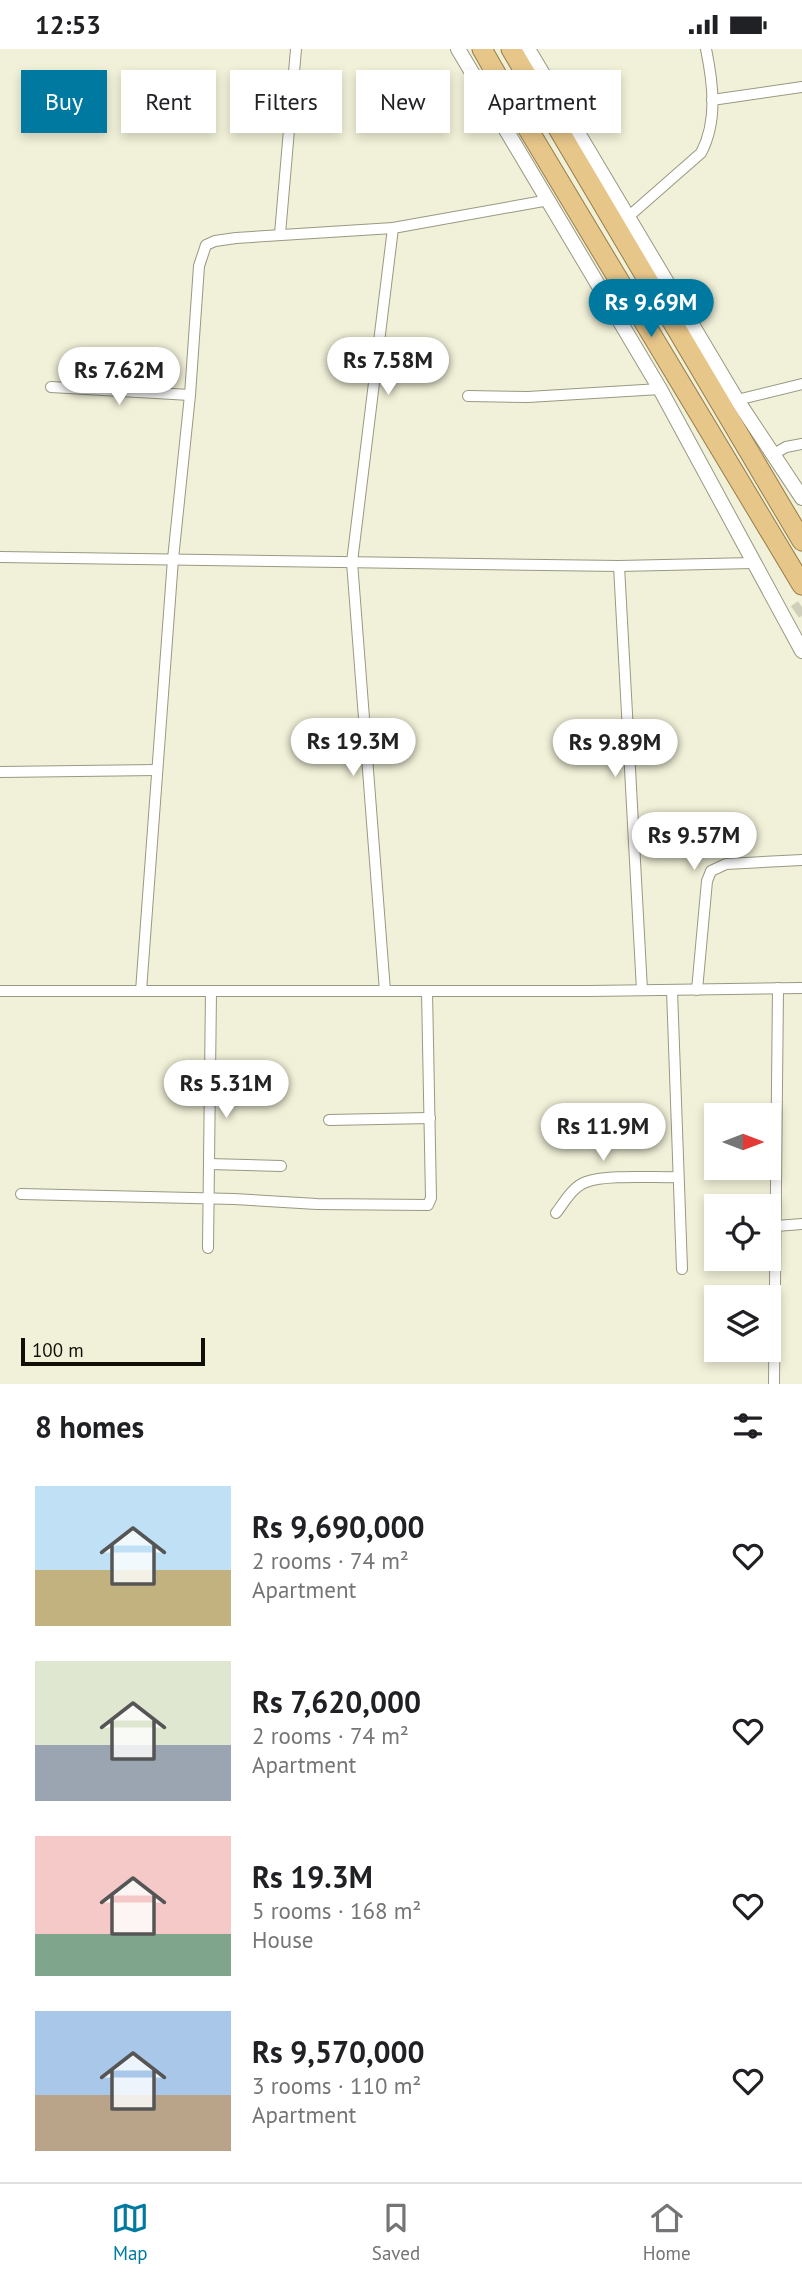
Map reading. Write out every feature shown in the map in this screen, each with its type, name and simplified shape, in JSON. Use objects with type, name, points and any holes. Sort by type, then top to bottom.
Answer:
[{"type":"highway","points":[[482,49],[801,584]]},
{"type":"highway","points":[[511,49],[802,541]]},
{"type":"street","points":[[280,234],[296,49]]},
{"type":"street","points":[[458,49],[660,389],[753,563],[789,615],[802,650]]},
{"type":"street","points":[[528,49],[737,400],[802,498]]},
{"type":"street","points":[[628,217],[701,153],[709,133],[712,100],[706,49]]},
{"type":"street","points":[[712,100],[802,87]]},
{"type":"street","points":[[141,991],[173,559],[190,395],[199,266],[206,245],[215,241],[280,234],[393,228],[549,200]]},
{"type":"street","points":[[385,991],[352,562],[393,228]]},
{"type":"street","points":[[737,400],[802,384]]},
{"type":"street","points":[[51,387],[190,395]]},
{"type":"street","points":[[468,395],[528,397],[660,389]]},
{"type":"street","points":[[772,455],[786,447],[802,444]]},
{"type":"street","points":[[0,557],[619,566],[753,563]]},
{"type":"street","points":[[619,566],[642,990]]},
{"type":"street","points":[[0,772],[157,770]]},
{"type":"street","points":[[697,990],[705,893],[711,871],[726,864],[802,860]]},
{"type":"street","points":[[776,1194],[778,988]]},
{"type":"street","points":[[0,991],[802,988]]},
{"type":"street","points":[[672,990],[682,1269]]},
{"type":"street","points":[[208,1248],[211,991]]},
{"type":"street","points":[[21,1195],[426,1206],[431,1198],[427,991]]},
{"type":"street","points":[[329,1120],[430,1118]]},
{"type":"street","points":[[209,1164],[281,1166]]},
{"type":"street","points":[[556,1213],[570,1195],[586,1182],[617,1178],[678,1177]]},
{"type":"street","points":[[781,1226],[802,1224]]},
{"type":"street","points":[[774,1384],[775,1271]]},
{"type":"tunnel","points":[[795,612],[802,607]]}]
